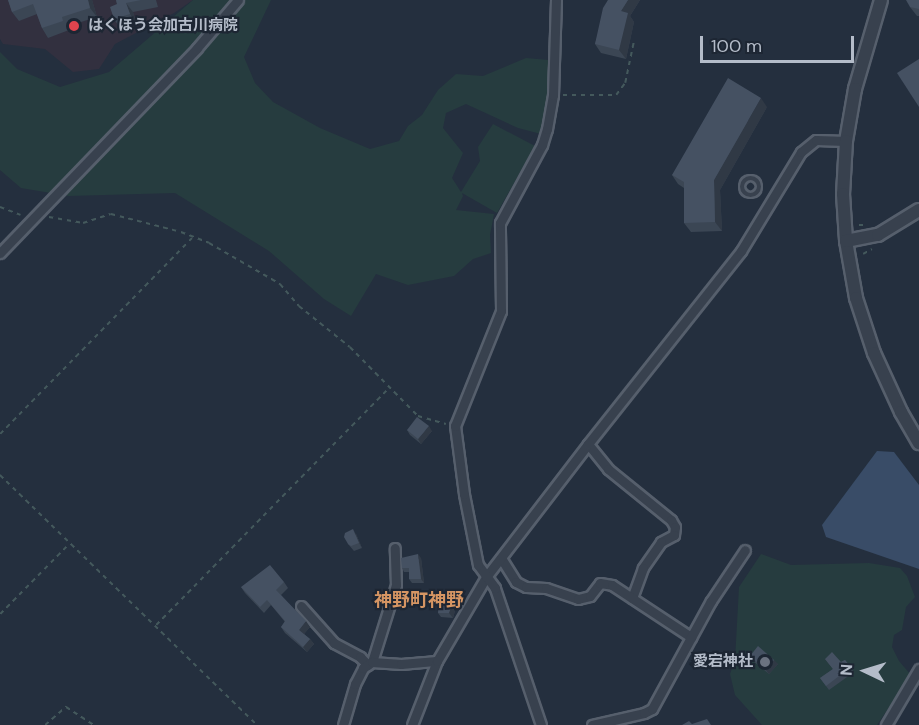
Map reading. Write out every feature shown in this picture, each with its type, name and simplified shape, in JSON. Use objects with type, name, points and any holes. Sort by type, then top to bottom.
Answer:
[{"type":"street","points":[[0,253],[197,48],[238,0]]},
{"type":"street","points":[[541,725],[495,588],[478,565],[455,426],[501,312],[500,224],[542,145],[553,94],[556,0]]},
{"type":"street","points":[[881,0],[855,89],[846,141],[843,194],[846,241],[856,298],[874,353],[901,412],[919,443]]},
{"type":"street","points":[[412,725],[437,661],[486,577],[741,251],[806,147],[816,140],[846,141]]},
{"type":"street","points":[[846,241],[878,235],[919,210]]},
{"type":"street","points":[[588,444],[608,469],[671,520],[675,527],[674,535],[661,542],[643,568],[632,598]]},
{"type":"street","points":[[370,664],[396,585],[395,548]]},
{"type":"street","points":[[592,725],[652,709],[711,601],[745,550]]},
{"type":"street","points":[[501,558],[516,582],[526,587],[546,588],[559,594],[584,600],[600,583],[606,583],[692,637]]},
{"type":"street","points":[[736,564],[746,570]]},
{"type":"street","points":[[301,606],[334,643],[370,664]]},
{"type":"street","points":[[343,725],[355,684],[363,668],[370,664],[437,661]]},
{"type":"street","points":[[886,725],[919,669]]},
{"type":"lane","points":[[757,177],[760,189],[774,200],[757,195],[747,195],[742,186],[746,180],[757,177]]},
{"type":"lane","points":[[757,195],[760,189]]},
{"type":"path","points":[[553,94],[616,95],[625,83],[634,40]]},
{"type":"path","points":[[0,207],[34,217],[83,223],[111,214],[181,232],[209,243],[280,284],[299,306],[350,347],[418,416],[455,426]]},
{"type":"path","points":[[0,435],[192,238]]},
{"type":"path","points":[[155,625],[389,388]]},
{"type":"path","points":[[0,475],[257,725]]},
{"type":"path","points":[[0,614],[70,543]]},
{"type":"path","points":[[45,725],[66,706],[94,725]]},
{"type":"shaded area","name":"はくほう会加古川病院","points":[[0,0],[193,0],[174,13],[115,44],[99,69],[73,72],[45,49],[3,44],[0,39]]},
{"type":"green space","points":[[193,0],[271,0],[244,57],[255,83],[273,102],[320,128],[370,149],[399,141],[408,126],[422,115],[438,90],[456,74],[483,76],[526,58],[549,60],[547,106],[541,134],[518,128],[466,104],[446,113],[443,128],[463,153],[452,178],[461,192],[480,161],[478,147],[493,124],[535,146],[497,213],[462,193],[463,196],[456,210],[494,214],[490,235],[491,253],[473,259],[454,276],[408,285],[376,274],[351,316],[324,299],[269,251],[175,193],[69,196],[21,188],[0,170],[0,52],[17,69],[60,87],[109,72]]},
{"type":"green space","points":[[761,554],[791,565],[869,563],[900,568],[907,576],[915,597],[906,607],[902,630],[894,635],[892,647],[899,661],[911,675],[877,725],[762,725],[735,695],[730,674],[735,660],[739,587]]},
{"type":"water","points":[[877,451],[894,452],[919,485],[919,569],[826,537],[822,525]]},
{"type":"building","points":[[8,0],[88,0],[90,8],[62,17],[63,21],[42,28],[33,4],[12,12]]},
{"type":"building","points":[[116,0],[141,0],[126,3],[130,14],[114,19],[110,7],[117,4]]},
{"type":"building","points":[[608,0],[628,0],[621,11],[628,13],[619,50],[595,44],[603,8]]},
{"type":"building","points":[[906,0],[919,0],[919,9],[910,7]]},
{"type":"building","points":[[919,59],[919,107],[897,73]]},
{"type":"building","points":[[728,78],[761,98],[714,180],[715,222],[684,223],[684,182],[672,175]]},
{"type":"building","points":[[417,417],[429,426],[418,439],[407,430]]},
{"type":"building","points":[[353,529],[359,543],[351,546],[344,537],[345,533]]},
{"type":"building","points":[[418,554],[421,579],[409,579],[409,568],[402,568],[401,558]]},
{"type":"building","points":[[270,565],[284,582],[276,590],[306,621],[299,630],[310,639],[303,647],[281,627],[285,621],[267,600],[260,607],[241,587]]},
{"type":"building","points":[[439,596],[450,596],[450,602],[453,602],[449,613],[438,613]]},
{"type":"building","name":"愛宕神社","points":[[758,646],[774,660],[765,669],[750,656]]},
{"type":"building","points":[[832,652],[841,662],[845,660],[851,667],[826,686],[820,678],[833,669],[825,659]]},
{"type":"building","points":[[707,719],[711,725],[682,725],[689,721],[692,724]]},
{"type":"place","name":"はくほう会加古川病院","points":[[74,26]]},
{"type":"place","name":"愛宕神社","points":[[765,662]]},
{"type":"district","name":"神野町神野","points":[[419,600]]}]
